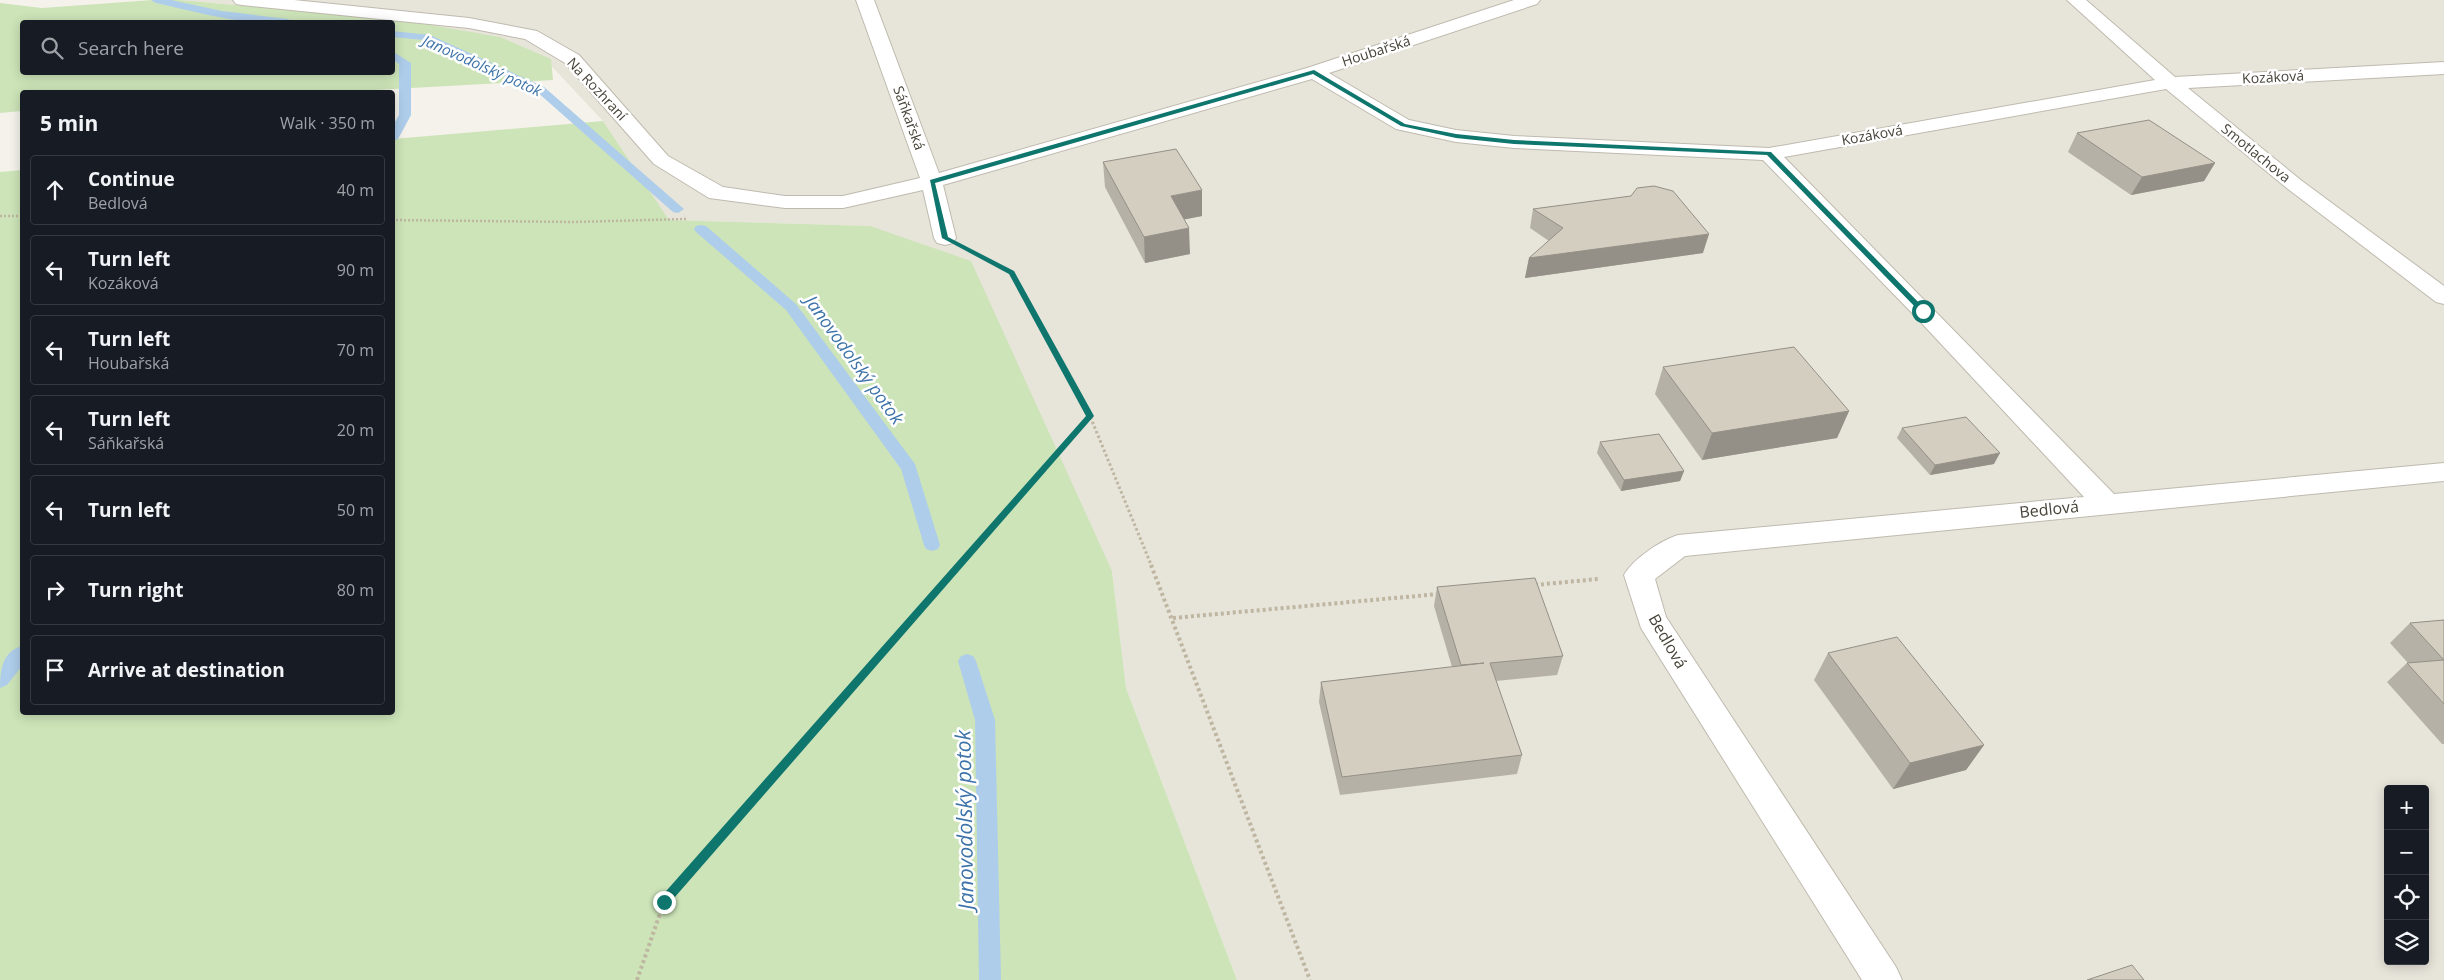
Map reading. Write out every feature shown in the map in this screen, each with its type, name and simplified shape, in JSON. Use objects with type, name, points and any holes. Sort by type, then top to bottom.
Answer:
[{"type":"street","name":"Na Rozhraní","points":[[242,0],[469,22],[531,35],[572,59],[661,160],[718,193],[785,202],[842,202],[932,182]]},
{"type":"street","name":"Sáňkařská","points":[[865,0],[932,182],[945,238]]},
{"type":"street","name":"Houbařská","points":[[932,182],[1314,72],[1530,0]]},
{"type":"street","name":"Smotlachova","points":[[2076,0],[2170,84],[2295,184],[2444,297]]},
{"type":"street","name":"Kozáková","points":[[1314,72],[1403,125],[1456,136],[1514,142],[1768,154],[2170,84],[2444,68]]},
{"type":"street","name":"Bedlová","points":[[1768,154],[1923,311],[2106,503]]},
{"type":"street","name":"Bedlová","points":[[1883,980],[1652,620],[1639,575],[1678,546],[2106,503],[2444,472]]},
{"type":"path","points":[[0,216],[20,216]]},
{"type":"path","points":[[395,220],[573,222],[690,219]]},
{"type":"path","points":[[945,238],[1011,273],[1090,416],[1173,618],[1310,980]]},
{"type":"path","points":[[637,980],[664,902],[1090,416]]},
{"type":"path","points":[[1532,585],[1639,575]]},
{"type":"path","points":[[1173,618],[1445,594]]},
{"type":"shaded area","points":[[180,0],[2444,0],[2444,980],[1237,980],[1126,688],[1112,571],[870,226],[669,220],[603,121],[541,55],[407,21]]},
{"type":"green space","points":[[153,0],[180,0],[407,21],[500,37],[551,59],[553,80],[375,90],[20,90],[20,111],[0,113],[0,3],[42,8]]},
{"type":"green space","points":[[603,121],[669,220],[870,226],[971,261],[1112,571],[1126,688],[1237,980],[0,980],[0,172],[20,170],[20,715],[395,715],[395,139]]},
{"type":"building","points":[[2149,120],[2215,163],[2142,177],[2077,133]]},
{"type":"building","points":[[1176,149],[1202,190],[1171,196],[1189,228],[1144,237],[1103,162]]},
{"type":"building","points":[[1654,186],[1673,191],[1709,234],[1529,258],[1563,228],[1533,209],[1631,196],[1637,188]]},
{"type":"building","points":[[1794,347],[1849,411],[1712,433],[1663,367]]},
{"type":"building","points":[[1966,417],[2000,453],[1935,465],[1902,428]]},
{"type":"building","points":[[1659,434],[1684,471],[1624,480],[1600,442]]},
{"type":"building","points":[[1535,578],[1563,656],[1490,663],[1522,755],[1342,777],[1321,682],[1484,663],[1461,665],[1437,587]]},
{"type":"building","points":[[2444,620],[2444,660],[2410,623]]},
{"type":"building","points":[[1897,637],[1984,745],[1910,763],[1828,653]]},
{"type":"building","points":[[2444,660],[2444,704],[2407,663]]},
{"type":"building","points":[[2132,965],[2144,980],[2087,980]]},
{"type":"waterway","name":"Janovodolský potok","points":[[156,0],[222,14],[272,20]]},
{"type":"waterway","name":"Janovodolský potok","points":[[395,34],[426,37],[540,89],[678,209]]},
{"type":"waterway","points":[[395,56],[405,63],[405,115],[395,133]]},
{"type":"waterway","name":"Janovodolský potok","points":[[701,229],[791,307],[909,468],[932,545]]},
{"type":"waterway","points":[[0,680],[20,655]]},
{"type":"waterway","name":"Janovodolský potok","points":[[967,661],[985,720],[990,980]]},
{"type":"route","points":[[664,902],[1090,416],[1011,273],[945,238],[932,182],[1314,72],[1403,125],[1456,136],[1514,142],[1768,154],[1923,311]]}]
